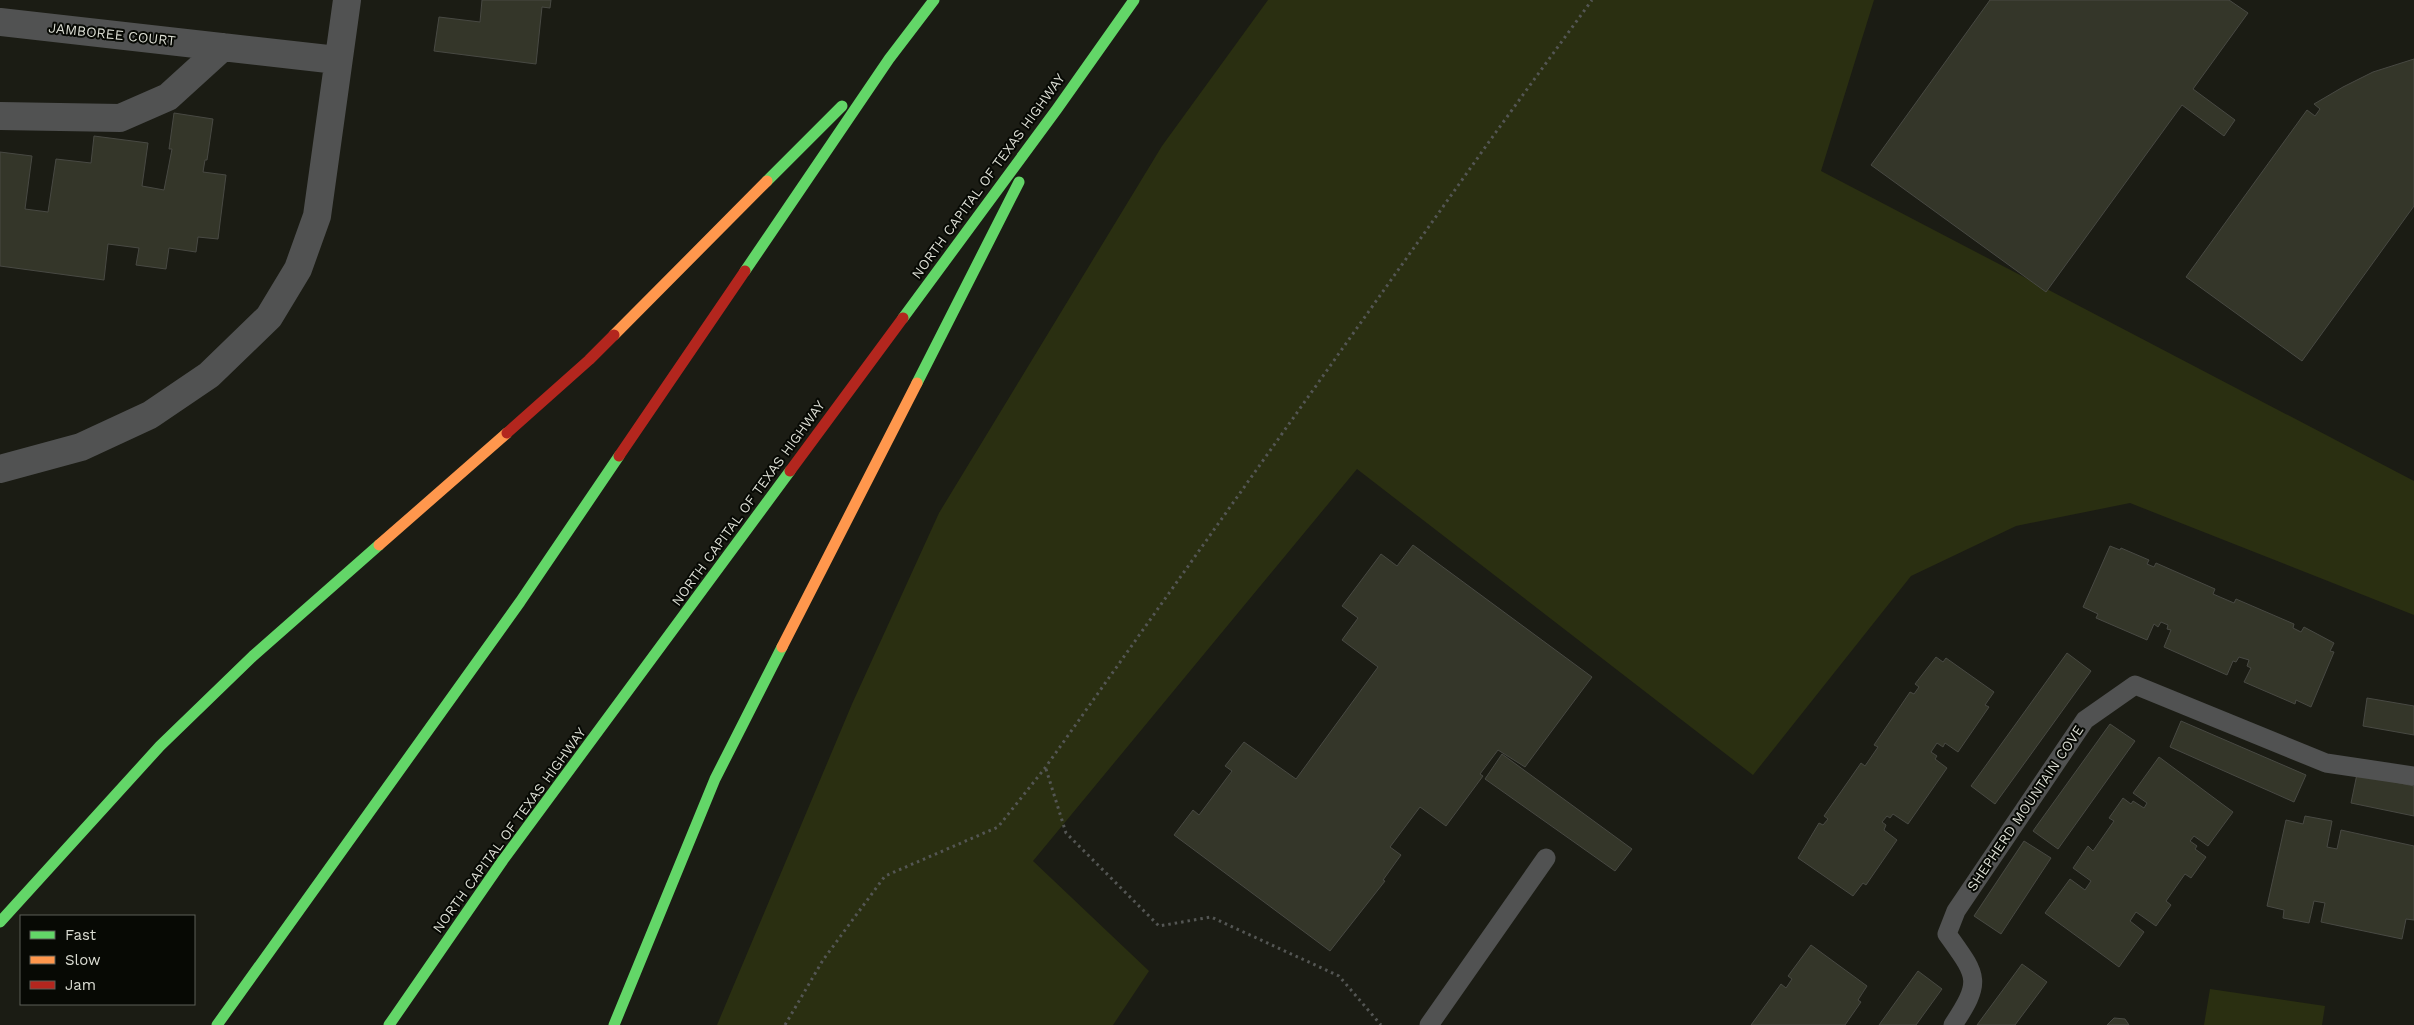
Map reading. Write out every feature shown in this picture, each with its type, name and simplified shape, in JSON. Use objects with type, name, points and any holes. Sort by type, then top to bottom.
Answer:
[{"type":"highway","points":[[217,1025],[520,602],[889,59],[934,0]]},
{"type":"highway","name":"NORTH CAPITAL OF TEXAS HIGHWAY","points":[[389,1025],[503,860],[1057,109],[1134,0]]},
{"type":"highway","points":[[0,922],[160,746],[253,656],[589,360],[889,59]]},
{"type":"highway","points":[[614,1025],[715,779],[1057,109]]},
{"type":"street","points":[[0,469],[81,447],[150,416],[209,375],[269,317],[298,269],[318,216],[337,60],[347,0]]},
{"type":"street","name":"JAMBOREE COURT","points":[[0,22],[337,60]]},
{"type":"street","points":[[0,116],[120,118],[168,97],[223,47]]},
{"type":"lane","name":"SHEPHERD MOUNTAIN COVE","points":[[1953,1025],[1970,999],[1974,980],[1968,964],[1947,934],[1956,910],[2085,720],[2135,685],[2326,763],[2414,776]]},
{"type":"lane","points":[[1429,1025],[1546,858]]},
{"type":"path","points":[[785,1025],[822,960],[885,876],[998,827],[1046,768],[1490,140],[1592,0]]},
{"type":"path","points":[[1046,768],[1066,833],[1159,926],[1211,917],[1340,976],[1381,1025]]},
{"type":"green space","points":[[1268,0],[1874,0],[1821,171],[2414,481],[2414,615],[2130,503],[2016,526],[1911,576],[1753,775],[1357,469],[1033,861],[1149,971],[1113,1025],[717,1025],[852,704],[939,513],[1162,146]]},
{"type":"green space","points":[[2210,989],[2325,1006],[2322,1025],[2204,1025]]},
{"type":"building","points":[[482,0],[551,0],[550,8],[542,7],[536,64],[434,51],[439,17],[480,22]]},
{"type":"building","points":[[1990,0],[2229,0],[2248,13],[2193,89],[2235,120],[2224,136],[2182,105],[2046,292],[1871,165]]},
{"type":"building","points":[[2414,59],[2414,206],[2302,361],[2186,277],[2307,110],[2315,116],[2320,109],[2314,104],[2343,87],[2373,72]]},
{"type":"building","points":[[174,113],[213,119],[207,160],[205,160],[203,172],[226,175],[218,239],[198,237],[196,252],[169,248],[166,269],[136,265],[139,248],[108,244],[104,280],[0,266],[0,152],[32,156],[25,209],[48,212],[56,159],[91,163],[94,136],[148,143],[142,186],[164,190],[172,149],[169,149]]},
{"type":"building","points":[[1413,545],[1592,677],[1525,767],[1498,750],[1480,774],[1483,776],[1446,826],[1420,807],[1390,847],[1401,855],[1383,880],[1385,881],[1330,951],[1174,835],[1193,810],[1199,815],[1232,771],[1225,766],[1244,742],[1296,779],[1378,667],[1342,640],[1358,618],[1342,606],[1381,554],[1397,566]]},
{"type":"building","points":[[2110,546],[2120,550],[2121,548],[2149,560],[2147,564],[2154,567],[2156,563],[2215,589],[2213,594],[2234,603],[2236,599],[2294,624],[2293,628],[2301,632],[2304,627],[2334,643],[2330,651],[2334,652],[2311,707],[2296,700],[2295,704],[2244,682],[2251,668],[2247,666],[2249,660],[2239,657],[2236,662],[2233,661],[2227,675],[2164,647],[2171,630],[2167,629],[2168,625],[2161,622],[2158,627],[2154,624],[2147,640],[2096,618],[2098,614],[2083,607]]},
{"type":"building","points":[[2067,653],[2091,671],[1995,804],[1971,786]]},
{"type":"building","points":[[1936,657],[1943,662],[1946,658],[1994,692],[1985,705],[1989,707],[1958,752],[1945,743],[1943,747],[1937,743],[1931,752],[1937,756],[1935,759],[1947,768],[1908,824],[1893,814],[1890,818],[1887,816],[1882,822],[1886,825],[1884,830],[1897,840],[1866,885],[1863,883],[1853,896],[1798,858],[1819,823],[1823,825],[1828,819],[1824,816],[1861,763],[1865,766],[1878,747],[1874,745],[1910,692],[1914,694],[1919,687],[1915,684]]},
{"type":"building","points":[[2367,698],[2414,706],[2414,735],[2363,726]]},
{"type":"building","points":[[2181,721],[2306,775],[2294,802],[2170,747]]},
{"type":"building","points":[[2110,724],[2135,741],[2058,849],[2033,831]]},
{"type":"building","points":[[1502,754],[1632,849],[1615,871],[1485,779]]},
{"type":"building","points":[[2159,757],[2233,812],[2208,846],[2194,836],[2190,841],[2197,846],[2195,849],[2206,857],[2191,878],[2185,874],[2166,901],[2171,905],[2156,926],[2136,912],[2130,921],[2144,932],[2119,967],[2045,913],[2070,879],[2085,890],[2091,881],[2073,868],[2088,846],[2093,851],[2114,821],[2109,818],[2123,798],[2131,804],[2133,801],[2144,808],[2147,803],[2133,793]]},
{"type":"building","points":[[2357,774],[2414,786],[2414,816],[2351,803]]},
{"type":"building","points":[[2305,816],[2332,821],[2327,847],[2337,849],[2341,830],[2414,846],[2414,920],[2406,919],[2402,939],[2321,922],[2325,903],[2314,901],[2309,923],[2283,918],[2284,910],[2267,906],[2286,820],[2303,824]]},
{"type":"building","points":[[2024,841],[2051,858],[2001,934],[1974,916]]},
{"type":"building","points":[[1811,945],[1867,986],[1858,1000],[1861,1002],[1845,1025],[1751,1025],[1781,984],[1786,988],[1792,979],[1788,976]]},
{"type":"building","points":[[2022,964],[2047,982],[2015,1025],[1977,1025]]},
{"type":"building","points":[[1918,971],[1942,989],[1916,1025],[1879,1025]]},
{"type":"building","points":[[2114,1018],[2125,1019],[2129,1025],[2107,1025]]},
{"type":"traffic: fast","points":[[745,271],[889,59],[934,0]]},
{"type":"traffic: fast","points":[[903,318],[1057,109],[1134,0]]},
{"type":"traffic: fast","points":[[767,181],[842,106]]},
{"type":"traffic: fast","points":[[917,383],[1019,182]]},
{"type":"traffic: fast","points":[[217,1025],[520,602],[619,456]]},
{"type":"traffic: fast","points":[[389,1025],[503,860],[790,471]]},
{"type":"traffic: fast","points":[[0,922],[160,746],[253,656],[379,545]]},
{"type":"traffic: fast","points":[[614,1025],[715,779],[782,647]]},
{"type":"traffic: slow","points":[[614,335],[767,181]]},
{"type":"traffic: slow","points":[[782,647],[917,383]]},
{"type":"traffic: slow","points":[[379,545],[507,433]]},
{"type":"traffic: jam","points":[[619,456],[745,271]]},
{"type":"traffic: jam","points":[[790,471],[903,318]]},
{"type":"traffic: jam","points":[[507,433],[589,360],[614,335]]}]
